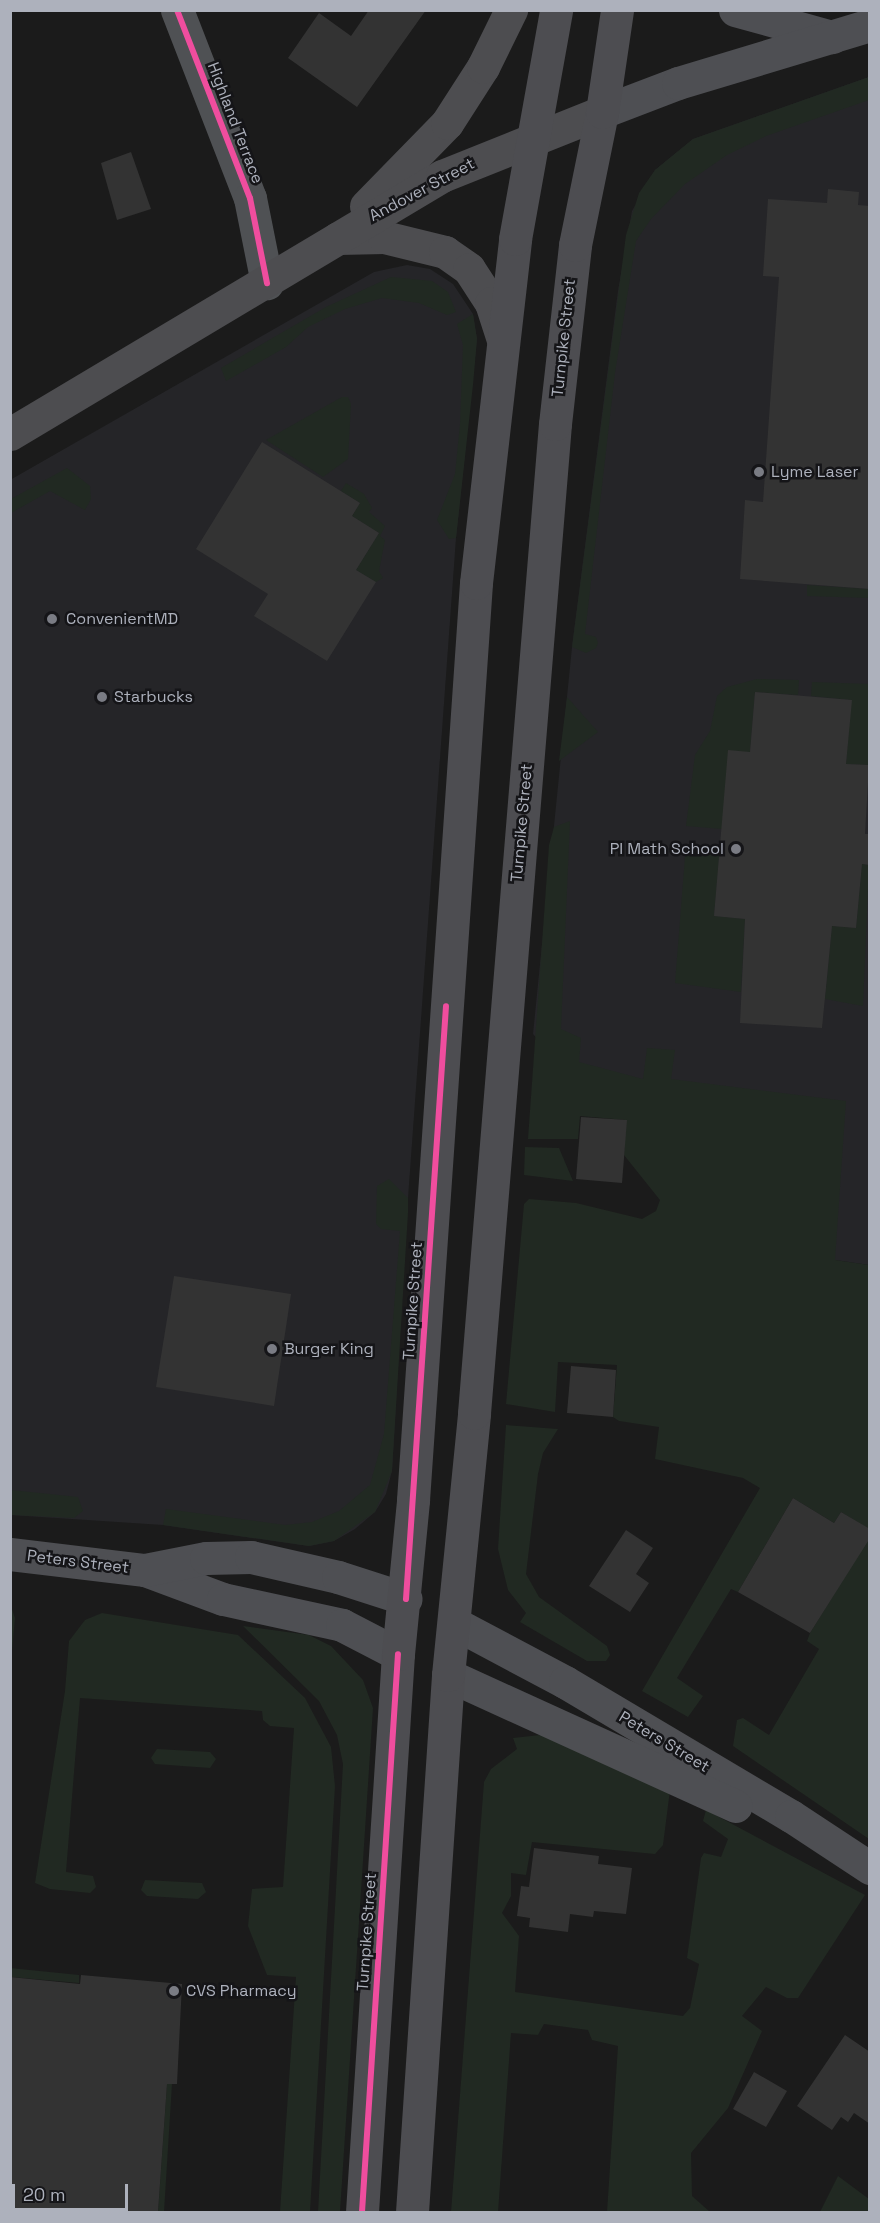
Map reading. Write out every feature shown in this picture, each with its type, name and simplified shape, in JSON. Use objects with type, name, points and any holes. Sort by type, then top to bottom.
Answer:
[{"type":"highway","name":"Turnpike Street","points":[[362,2212],[398,1653],[405,1599],[468,674],[515,239],[536,136],[556,10]]},
{"type":"highway","name":"Turnpike Street","points":[[412,2212],[448,1676],[474,1413],[525,778],[538,671],[555,424],[574,245],[602,112],[617,10]]},
{"type":"highway","points":[[405,1599],[454,1623]]},
{"type":"highway","points":[[398,1653],[448,1676]]},
{"type":"main road","points":[[333,238],[447,123],[483,67],[511,10]]},
{"type":"main road","points":[[735,10],[832,37]]},
{"type":"main road","name":"Andover Street","points":[[10,434],[267,283],[333,238],[442,176],[536,136],[678,82],[870,25]]},
{"type":"main road","points":[[333,238],[384,237],[445,252],[470,269],[491,303],[503,340]]},
{"type":"main road","name":"Peters Street","points":[[10,1554],[145,1570],[223,1599],[342,1625],[398,1653]]},
{"type":"main road","name":"Peters Street","points":[[145,1570],[206,1558],[251,1557],[338,1577],[405,1599]]},
{"type":"main road","name":"Peters Street","points":[[454,1623],[565,1682],[791,1816],[870,1869]]},
{"type":"main road","name":"Peters Street","points":[[448,1676],[870,1869]]},
{"type":"street","name":"Highland Terrace","points":[[177,10],[250,198],[267,283]]},
{"type":"shaded area","points":[[869,77],[869,1265],[835,1260],[578,1083],[533,1034],[572,647],[618,291],[632,211],[655,170],[693,139]]},
{"type":"shaded area","points":[[869,77],[869,100],[766,136],[727,155],[685,184],[651,219],[636,241],[615,373],[585,634],[596,637],[598,643],[596,648],[586,653],[572,647],[626,235],[639,193],[655,170],[693,139]]},
{"type":"shaded area","points":[[407,265],[430,269],[453,284],[473,314],[477,339],[456,538],[408,1198],[392,1471],[386,1494],[375,1512],[355,1529],[334,1541],[309,1546],[163,1525],[11,1515],[10,480],[374,272]]},
{"type":"shaded area","points":[[391,277],[432,281],[448,292],[456,312],[447,315],[419,303],[382,298],[345,309],[308,327],[286,347],[226,381],[221,368],[326,307]]},
{"type":"shaded area","points":[[473,314],[477,339],[473,385],[456,538],[449,539],[437,520],[455,474],[460,424],[463,345],[457,324]]},
{"type":"shaded area","points":[[342,397],[348,397],[351,404],[348,459],[323,477],[266,440]]},
{"type":"shaded area","points":[[67,468],[90,486],[91,499],[85,510],[50,491],[11,513],[11,499]]},
{"type":"shaded area","points":[[346,483],[364,494],[372,508],[369,512],[385,526],[380,536],[385,540],[379,571],[383,578],[376,582],[356,570],[379,533],[352,516],[360,503],[341,491]]},
{"type":"shaded area","points":[[807,585],[869,589],[869,598],[807,596]]},
{"type":"shaded area","points":[[757,679],[799,680],[798,695],[755,692],[750,752],[722,829],[686,826],[695,755],[710,731],[717,696],[727,687]]},
{"type":"shaded area","points":[[812,682],[869,684],[869,765],[846,764],[851,700],[811,696]]},
{"type":"shaded area","points":[[567,697],[598,732],[559,761]]},
{"type":"shaded area","points":[[570,821],[561,1029],[581,1038],[579,1062],[643,1079],[647,1048],[675,1050],[671,1079],[846,1101],[835,1260],[869,1265],[869,1529],[841,1512],[834,1523],[793,1498],[738,1592],[731,1589],[677,1678],[703,1696],[688,1717],[642,1691],[760,1488],[743,1478],[655,1459],[659,1427],[619,1421],[613,1417],[617,1365],[558,1362],[555,1412],[506,1404],[524,1204],[529,1199],[576,1203],[642,1219],[656,1211],[660,1200],[624,1155],[626,1120],[580,1116],[578,1139],[528,1139],[549,845],[554,827]]},
{"type":"shaded area","points":[[686,844],[720,847],[714,916],[745,919],[741,992],[675,983]]},
{"type":"shaded area","points":[[862,864],[869,865],[863,1006],[825,999],[832,926],[856,928]]},
{"type":"shaded area","points":[[525,1147],[559,1148],[573,1181],[524,1175]]},
{"type":"shaded area","points":[[389,1179],[408,1198],[408,1213],[392,1471],[375,1512],[334,1541],[309,1546],[163,1525],[166,1509],[285,1525],[312,1522],[339,1511],[370,1485],[384,1434],[400,1231],[381,1229],[376,1224],[377,1186]]},
{"type":"shaded area","points":[[506,1425],[558,1429],[543,1453],[538,1474],[526,1574],[539,1597],[607,1646],[610,1655],[606,1661],[587,1661],[520,1622],[526,1613],[508,1590],[498,1549]]},
{"type":"shaded area","points":[[11,1490],[78,1497],[83,1511],[74,1518],[11,1515]]},
{"type":"shaded area","points":[[869,1538],[869,1839],[733,1746],[737,1720],[743,1718],[769,1735],[819,1649],[807,1641],[810,1633]]},
{"type":"shaded area","points":[[11,1606],[15,1618],[11,1662]]},
{"type":"shaded area","points":[[102,1613],[238,1635],[305,1698],[331,1747],[335,1786],[310,2212],[280,2212],[296,1977],[267,1975],[248,1926],[252,1889],[283,1887],[294,1728],[270,1726],[263,1720],[262,1711],[80,1698],[66,1872],[93,1876],[96,1887],[90,1893],[50,1889],[35,1883],[65,1691],[69,1641],[85,1620]]},
{"type":"shaded area","points":[[243,1626],[309,1635],[331,1646],[363,1680],[373,1708],[340,2212],[318,2212],[343,1764],[337,1735],[319,1701]]},
{"type":"shaded area","points":[[549,1734],[670,1790],[663,1845],[655,1854],[532,1842],[526,1875],[511,1873],[511,1896],[502,1913],[519,1936],[515,1992],[683,2016],[690,2008],[699,1964],[687,1958],[701,1858],[704,1853],[721,1857],[728,1839],[703,1821],[706,1810],[865,1895],[798,1998],[787,1998],[766,1987],[742,2016],[762,2031],[728,2108],[691,2153],[692,2196],[710,2212],[607,2212],[618,2046],[592,2040],[588,2030],[544,2024],[538,2035],[511,2033],[498,2212],[451,2212],[484,1782],[491,1769],[517,1749],[513,1738]]},
{"type":"shaded area","points":[[157,1749],[210,1752],[216,1759],[210,1768],[155,1764],[151,1758]]},
{"type":"shaded area","points":[[145,1880],[202,1883],[206,1892],[198,1899],[147,1896],[141,1890]]},
{"type":"shaded area","points":[[10,1968],[79,1975],[79,1983],[11,1977]]},
{"type":"shaded area","points":[[167,2084],[172,2084],[164,2212],[158,2212]]},
{"type":"shaded area","points":[[838,2176],[869,2199],[869,2212],[820,2212]]},
{"type":"building","points":[[369,10],[426,10],[357,107],[288,58],[319,13],[351,36]]},
{"type":"building","points":[[131,152],[151,209],[117,220],[101,163]]},
{"type":"building","points":[[828,189],[859,192],[858,205],[870,206],[870,589],[740,579],[745,500],[763,502],[779,277],[763,276],[768,199],[827,203]]},
{"type":"building","points":[[262,442],[360,503],[352,516],[379,533],[356,570],[376,582],[327,661],[254,616],[268,594],[196,549]]},
{"type":"building","points":[[755,692],[852,700],[846,764],[869,765],[865,834],[870,834],[870,865],[862,864],[856,928],[832,926],[822,1028],[740,1023],[745,919],[714,916],[728,750],[750,752]]},
{"type":"building","points":[[581,1117],[627,1120],[622,1183],[576,1179]]},
{"type":"building","points":[[174,1276],[291,1294],[274,1406],[156,1387]]},
{"type":"building","points":[[571,1366],[616,1370],[613,1417],[567,1413]]},
{"type":"building","points":[[793,1498],[834,1523],[841,1512],[870,1529],[870,1538],[810,1633],[738,1592]]},
{"type":"building","points":[[626,1530],[653,1548],[636,1574],[649,1583],[630,1612],[589,1586]]},
{"type":"building","points":[[534,1848],[599,1856],[598,1864],[632,1868],[626,1914],[594,1911],[593,1917],[570,1914],[568,1932],[529,1927],[530,1918],[517,1916],[521,1886],[529,1887]]},
{"type":"building","points":[[81,1975],[182,1984],[177,2084],[167,2084],[158,2212],[10,2212],[10,1977],[80,1984]]},
{"type":"building","points":[[845,2035],[870,2052],[870,2124],[854,2113],[848,2122],[841,2117],[832,2130],[797,2106]]},
{"type":"building","points":[[754,2072],[787,2091],[766,2127],[733,2109]]},
{"type":"cycle path","points":[[177,10],[250,198],[267,283]]},
{"type":"cycle path","points":[[406,1599],[446,1006]]},
{"type":"cycle path","points":[[362,2212],[398,1654]]},
{"type":"place","name":"Lyme Laser","points":[[759,472]]},
{"type":"place","name":"ConvenientMD","points":[[52,619]]},
{"type":"place","name":"Starbucks","points":[[102,697]]},
{"type":"place","name":"PI Math School","points":[[736,849]]},
{"type":"place","name":"Burger King","points":[[272,1349]]},
{"type":"place","name":"CVS Pharmacy","points":[[174,1991]]}]
